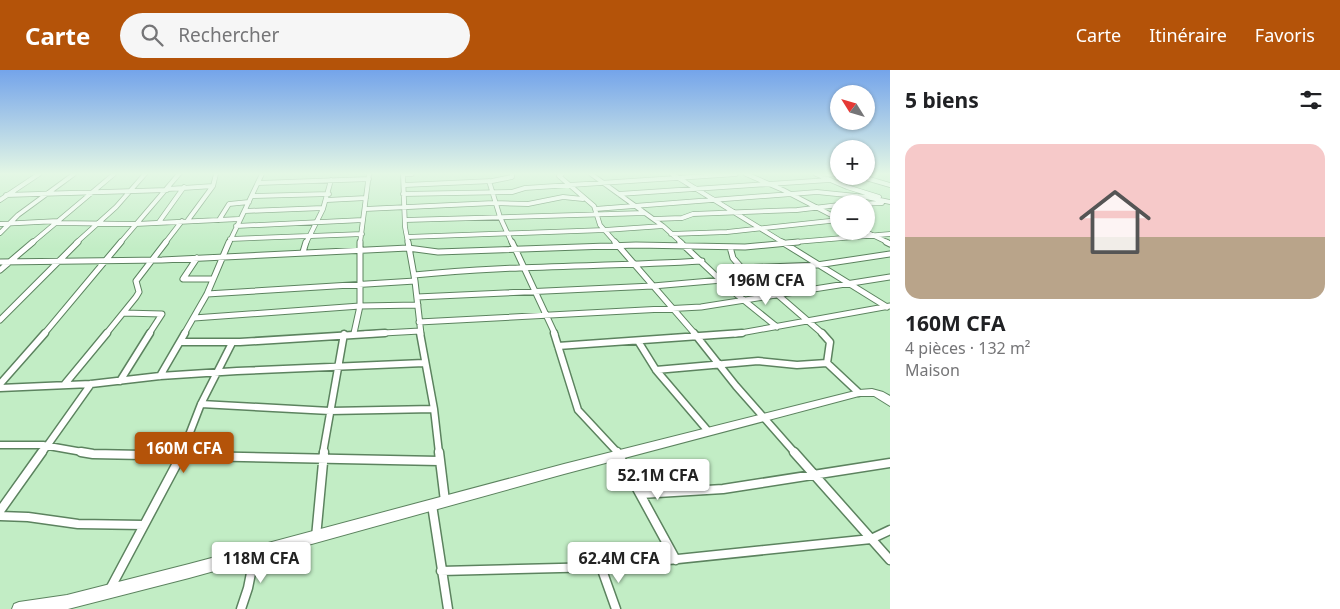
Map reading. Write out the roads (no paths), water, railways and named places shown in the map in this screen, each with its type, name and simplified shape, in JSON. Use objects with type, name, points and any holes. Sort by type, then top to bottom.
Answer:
[{"type":"street","points":[[0,233],[18,215],[41,199]]},
{"type":"street","points":[[0,270],[84,199]]},
{"type":"street","points":[[0,320],[56,262],[123,199]]},
{"type":"street","points":[[0,384],[80,294],[104,262],[158,199]]},
{"type":"street","points":[[159,222],[175,199]]},
{"type":"street","points":[[64,385],[124,313],[139,292],[136,281],[202,199]]},
{"type":"street","points":[[160,376],[207,294],[236,226],[250,199]]},
{"type":"street","points":[[304,252],[309,236],[327,200],[344,199]]},
{"type":"street","points":[[354,334],[360,306],[360,250],[366,199]]},
{"type":"street","points":[[403,199],[408,248],[418,304],[424,363],[434,410],[445,501]]},
{"type":"street","points":[[493,199],[558,346],[578,410],[620,454],[676,560]]},
{"type":"street","points":[[365,209],[494,203],[528,204],[552,199]]},
{"type":"street","points":[[583,199],[596,212],[600,224],[675,309],[717,364],[890,560]]},
{"type":"street","points":[[626,199],[663,226],[743,300],[777,327]]},
{"type":"street","points":[[596,212],[635,205],[728,199]]},
{"type":"street","points":[[799,199],[830,215]]},
{"type":"street","points":[[876,199],[890,202]]},
{"type":"street","points":[[715,200],[888,306]]},
{"type":"street","points":[[219,220],[230,204],[249,202]]},
{"type":"street","points":[[875,203],[890,202]]},
{"type":"street","points":[[654,219],[682,218],[693,214],[830,206]]},
{"type":"street","points":[[245,211],[323,208]]},
{"type":"street","points":[[405,220],[596,212],[646,213]]},
{"type":"street","points":[[0,224],[56,222],[136,224],[240,219]]},
{"type":"street","points":[[236,226],[363,220]]},
{"type":"street","points":[[671,234],[719,233],[830,221]]},
{"type":"street","points":[[407,237],[605,230],[663,226]]},
{"type":"street","points":[[230,240],[362,234]]},
{"type":"street","points":[[875,236],[890,234]]},
{"type":"street","points":[[875,237],[890,244]]},
{"type":"street","points":[[0,262],[104,262],[408,248],[438,252],[620,246],[682,245],[730,247],[830,240]]},
{"type":"street","points":[[730,247],[733,258],[742,268],[771,286],[778,295],[824,334],[830,342],[827,363]]},
{"type":"street","points":[[742,268],[817,264],[890,254]]},
{"type":"street","points":[[197,258],[183,279],[213,279]]},
{"type":"street","points":[[207,294],[360,284],[473,269],[524,269],[702,261]]},
{"type":"street","points":[[419,322],[720,305],[890,277]]},
{"type":"street","points":[[417,297],[653,286],[722,280]]},
{"type":"street","points":[[194,318],[360,306],[418,304]]},
{"type":"street","points":[[558,346],[735,334],[888,306]]},
{"type":"street","points":[[120,381],[162,314],[124,313]]},
{"type":"street","points":[[180,342],[232,344],[344,334],[420,331]]},
{"type":"street","points":[[316,538],[322,460],[344,334]]},
{"type":"street","points":[[638,341],[656,370],[708,431]]},
{"type":"street","points":[[110,591],[181,456],[200,404],[232,344]]},
{"type":"street","points":[[656,370],[758,361],[797,366],[827,363],[859,392]]},
{"type":"street","points":[[0,388],[91,384],[216,372],[424,363]]},
{"type":"street","points":[[0,511],[91,384]]},
{"type":"street","points":[[18,609],[65,606],[110,591],[316,538],[445,501],[859,392],[870,391],[888,400]]},
{"type":"street","points":[[200,404],[330,411],[434,410]]},
{"type":"street","points":[[0,445],[48,446],[93,454],[322,460],[439,460]]},
{"type":"street","points":[[641,494],[723,489],[890,463]]},
{"type":"street","points":[[432,505],[448,609]]},
{"type":"street","points":[[0,516],[28,517],[78,524],[144,525]]},
{"type":"street","points":[[441,571],[600,567],[872,539],[890,530]]},
{"type":"street","points":[[241,609],[256,552]]},
{"type":"street","points":[[600,567],[616,609]]}]
